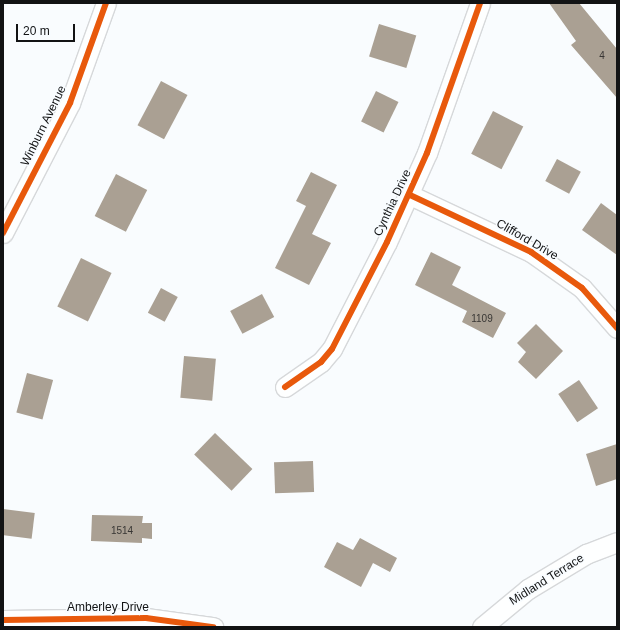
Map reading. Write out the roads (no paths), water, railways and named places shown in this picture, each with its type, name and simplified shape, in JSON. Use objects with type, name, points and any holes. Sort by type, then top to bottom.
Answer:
[{"type":"street","name":"Winburn Avenue","points":[[3,233],[70,103],[106,3]]},
{"type":"street","name":"Cynthia Drive","points":[[285,387],[321,362],[332,349],[410,194],[480,3]]},
{"type":"street","name":"Clifford Drive","points":[[410,194],[531,252],[582,288],[617,328]]},
{"type":"street","name":"Midland Terrace","points":[[482,627],[534,585],[586,554],[617,542]]},
{"type":"street","name":"Amberley Drive","points":[[3,620],[146,618],[213,627]]}]
